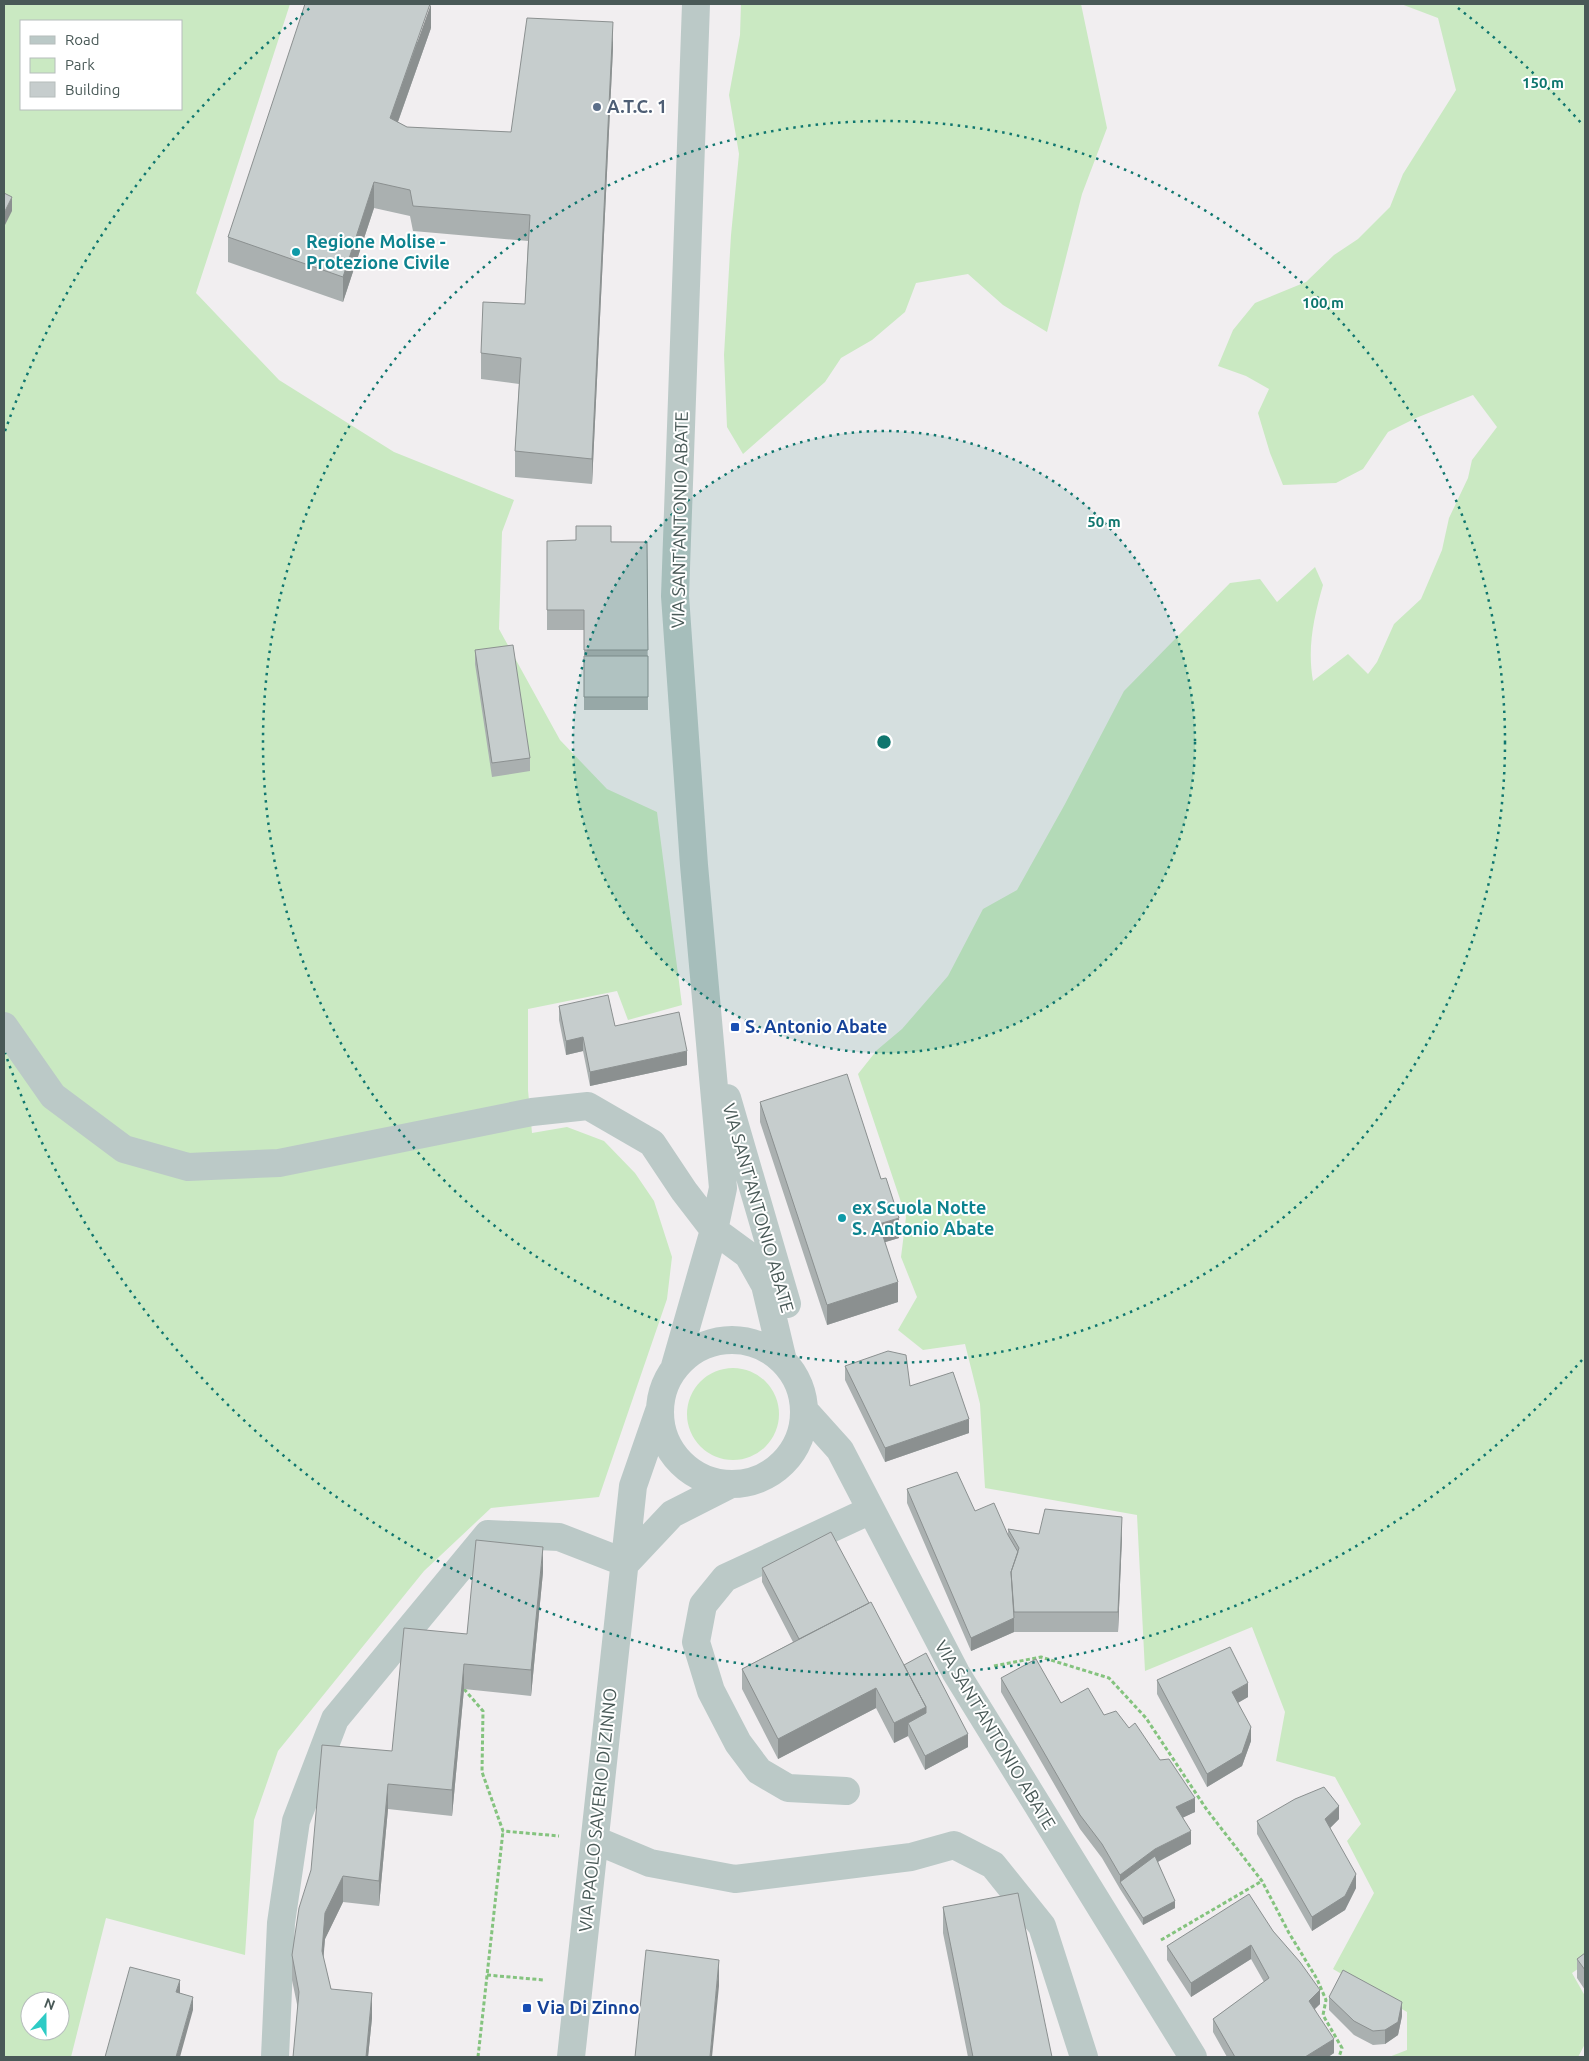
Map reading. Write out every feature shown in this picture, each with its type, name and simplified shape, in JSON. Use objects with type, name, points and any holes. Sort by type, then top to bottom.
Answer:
[{"type":"street","name":"VIA SANT'ANTONIO ABATE","points":[[675,1366],[714,1230],[723,1188],[708,1034],[675,596],[696,4]]},
{"type":"street","points":[[4,1026],[53,1096],[124,1149],[188,1167],[279,1163],[532,1112],[588,1106],[652,1143],[684,1192],[714,1230],[748,1255],[765,1285],[804,1410],[802,1432],[791,1454],[775,1470],[754,1481],[731,1484],[703,1479],[680,1463],[664,1439],[659,1412],[663,1387],[675,1366],[699,1347],[728,1339],[758,1345],[791,1372]]},
{"type":"street","name":"VIA SANT'ANTONIO ABATE","points":[[708,1034],[782,1286],[796,1346],[791,1372]]},
{"type":"street","name":"VIA SANT'ANTONIO ABATE","points":[[804,1410],[840,1450],[956,1673],[1130,1958],[1193,2057]]},
{"type":"street","name":"VIA PAOLO SAVERIO DI ZINNO","points":[[571,2057],[633,1486],[659,1412]]},
{"type":"street","points":[[275,2057],[281,1923],[296,1821],[335,1719],[488,1534],[559,1537],[626,1563],[672,1514],[731,1484]]},
{"type":"street","points":[[846,1791],[788,1788],[759,1771],[738,1743],[711,1691],[696,1642],[703,1604],[725,1578],[871,1510]]},
{"type":"street","points":[[595,1840],[650,1863],[735,1879],[911,1857],[954,1845],[993,1865],[1042,1926],[1084,2057]]},
{"type":"path","points":[[956,1673],[1041,1657],[1109,1678],[1146,1718],[1207,1810],[1262,1881],[1317,1979],[1326,2000],[1323,2015],[1342,2048],[1339,2057]]},
{"type":"path","points":[[464,1689],[483,1711],[482,1772],[503,1831],[478,2057]]},
{"type":"path","points":[[503,1831],[595,1840]]},
{"type":"path","points":[[1130,1958],[1262,1881]]},
{"type":"path","points":[[487,1975],[550,1981]]},
{"type":"green space","points":[[4,4],[290,4],[196,293],[279,380],[394,452],[514,500],[502,532],[499,629],[560,740],[607,789],[657,812],[682,1005],[628,1020],[617,991],[528,1009],[528,1090],[532,1133],[567,1127],[604,1141],[635,1173],[654,1201],[672,1257],[667,1299],[599,1497],[491,1508],[424,1571],[278,1751],[254,1820],[245,1955],[106,1918],[71,2057],[4,2057]]},
{"type":"green space","points":[[741,4],[1081,4],[1107,128],[1082,194],[1047,332],[1003,305],[968,274],[916,283],[905,312],[872,340],[841,358],[825,382],[743,454],[727,427],[724,355],[731,235],[739,154],[729,95],[740,35]]},
{"type":"green space","points":[[1401,4],[1585,4],[1585,1964],[1572,1973],[1585,1996],[1585,2044],[1578,2057],[1389,2057],[1407,2050],[1407,2012],[1333,1969],[1374,1893],[1347,1841],[1361,1824],[1335,1777],[1276,1761],[1285,1712],[1252,1627],[1145,1671],[1137,1515],[985,1488],[980,1404],[965,1344],[923,1350],[898,1330],[917,1297],[901,1257],[906,1217],[858,1074],[877,1050],[902,1029],[948,976],[983,909],[1017,890],[1065,804],[1124,691],[1230,583],[1260,579],[1277,602],[1315,567],[1323,585],[1312,632],[1311,668],[1313,681],[1348,654],[1368,674],[1377,662],[1394,624],[1421,599],[1442,550],[1449,518],[1468,478],[1472,460],[1497,427],[1473,395],[1416,418],[1388,432],[1363,469],[1336,483],[1283,485],[1270,453],[1258,413],[1269,389],[1246,376],[1218,366],[1233,330],[1255,303],[1306,282],[1334,255],[1358,239],[1390,207],[1403,174],[1456,90],[1438,18]]},
{"type":"green space","points":[[733,1368],[751,1371],[766,1381],[776,1396],[779,1414],[776,1432],[766,1447],[751,1457],[733,1460],[715,1457],[700,1447],[690,1432],[687,1414],[690,1396],[700,1381],[715,1371]]},
{"type":"building","name":"Regione Molise - Protezione Civile","points":[[305,4],[430,4],[390,118],[407,127],[511,132],[527,18],[613,22],[592,459],[515,451],[521,358],[481,353],[483,302],[525,304],[530,215],[413,206],[410,190],[374,182],[343,277],[228,237]]},
{"type":"building","points":[[4,193],[12,197],[4,213]]},
{"type":"building","points":[[576,526],[611,526],[611,542],[647,542],[648,650],[584,650],[584,610],[547,610],[547,541],[576,540]]},
{"type":"building","points":[[513,645],[530,758],[492,763],[475,650]]},
{"type":"building","points":[[584,656],[648,656],[648,697],[584,697]]},
{"type":"building","points":[[608,995],[615,1026],[679,1012],[687,1051],[590,1072],[583,1037],[566,1041],[559,1006]]},
{"type":"building","name":"ex Scuola Notte S. Antonio Abate","points":[[847,1074],[881,1179],[886,1178],[899,1218],[879,1224],[898,1282],[827,1305],[760,1102]]},
{"type":"building","points":[[888,1351],[906,1355],[910,1386],[953,1372],[969,1419],[885,1448],[845,1366]]},
{"type":"building","points":[[957,1472],[975,1511],[994,1503],[1008,1535],[1018,1552],[1011,1572],[1014,1618],[971,1638],[907,1489]]},
{"type":"building","points":[[1045,1509],[1122,1517],[1118,1612],[1014,1612],[1011,1572],[1019,1548],[1008,1529],[1039,1534]]},
{"type":"building","points":[[831,1532],[869,1603],[799,1639],[762,1568]]},
{"type":"building","points":[[476,1540],[543,1547],[531,1670],[464,1664],[452,1790],[388,1784],[379,1881],[343,1876],[325,1913],[322,1951],[331,1989],[372,1993],[366,2057],[293,2057],[299,1992],[292,1955],[299,1908],[311,1870],[322,1745],[392,1751],[404,1628],[467,1634]]},
{"type":"building","points":[[871,1602],[926,1707],[894,1723],[876,1688],[778,1739],[742,1669]]},
{"type":"building","points":[[1230,1647],[1248,1683],[1232,1692],[1251,1727],[1242,1753],[1207,1774],[1157,1680]]},
{"type":"building","points":[[926,1653],[968,1734],[925,1756],[908,1723],[926,1713],[926,1707],[904,1665]]},
{"type":"building","points":[[1036,1659],[1061,1703],[1088,1688],[1104,1715],[1116,1711],[1129,1728],[1135,1723],[1160,1760],[1169,1759],[1195,1798],[1176,1807],[1191,1831],[1155,1849],[1120,1875],[1102,1844],[1080,1815],[1001,1678]]},
{"type":"building","points":[[1324,1787],[1339,1806],[1325,1819],[1356,1874],[1345,1896],[1312,1917],[1257,1821],[1295,1799]]},
{"type":"building","points":[[1155,1856],[1175,1901],[1143,1918],[1120,1882]]},
{"type":"building","points":[[1018,1893],[1052,2057],[973,2057],[943,1907]]},
{"type":"building","points":[[1249,1894],[1273,1931],[1300,1962],[1320,1990],[1309,2001],[1334,2039],[1305,2057],[1235,2057],[1213,2019],[1269,1978],[1251,1945],[1191,1983],[1167,1946]]},
{"type":"building","points":[[646,1950],[719,1960],[710,2057],[635,2057]]},
{"type":"building","points":[[1585,1953],[1585,1970],[1577,1959]]},
{"type":"building","points":[[130,1967],[180,1980],[176,1992],[193,1997],[176,2057],[105,2057]]},
{"type":"building","points":[[1343,1970],[1402,2002],[1398,2022],[1385,2030],[1373,2031],[1354,2021],[1329,1997]]},
{"type":"place","name":"A.T.C. 1","points":[[597,107]]},
{"type":"place","name":"Regione Molise - Protezione Civile","points":[[296,252]]},
{"type":"place","name":"S. Antonio Abate","points":[[735,1027]]},
{"type":"place","name":"ex Scuola Notte S. Antonio Abate","points":[[842,1218]]},
{"type":"place","name":"Via Di Zinno","points":[[527,2008]]}]
